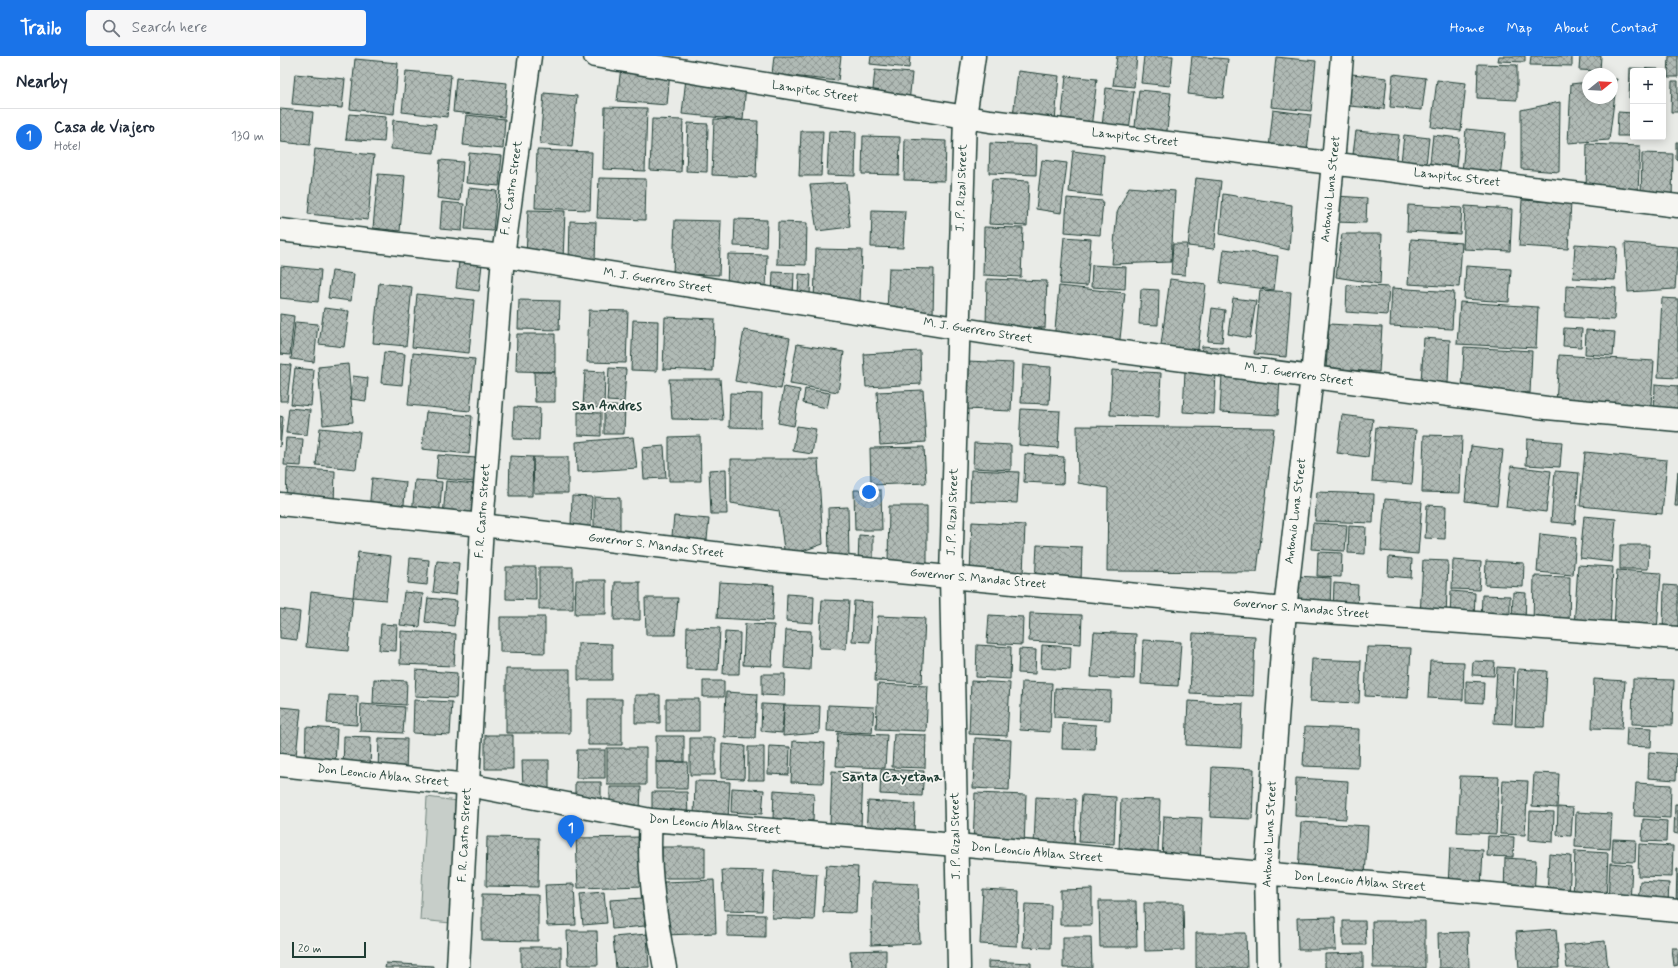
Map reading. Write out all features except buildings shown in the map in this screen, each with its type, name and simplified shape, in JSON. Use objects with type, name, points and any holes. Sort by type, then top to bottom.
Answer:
[{"type":"street","name":"F. R. Castro Street","points":[[458,968],[482,525],[503,256],[530,56]]},
{"type":"street","name":"Lampitoc Street","points":[[595,56],[965,117],[1678,206]]},
{"type":"street","name":"J. P. Rizal Street","points":[[959,968],[951,576],[965,117],[974,56]]},
{"type":"street","name":"Antonio Luna Street","points":[[1268,968],[1266,873],[1285,609],[1312,376],[1334,163],[1342,56]]},
{"type":"street","name":"M. J. Guerrero Street","points":[[280,230],[503,256],[1025,339],[1547,408],[1678,420]]},
{"type":"street","name":"Governor S. Mandac Street","points":[[280,504],[482,525],[772,560],[1285,609],[1678,638]]},
{"type":"street","name":"Don Leoncio Ablan Street","points":[[280,764],[468,785],[650,820],[956,845],[1678,911]]},
{"type":"street","points":[[650,820],[649,845],[657,924],[665,968]]},
{"type":"shaded area","points":[[427,797],[457,801],[451,923],[420,920]]},
{"type":"place","name":"Casa de Viajero","points":[[571,848]]},
{"type":"district","name":"San Andres","points":[[607,406]]},
{"type":"district","name":"Santa Cayetana","points":[[892,777]]}]
